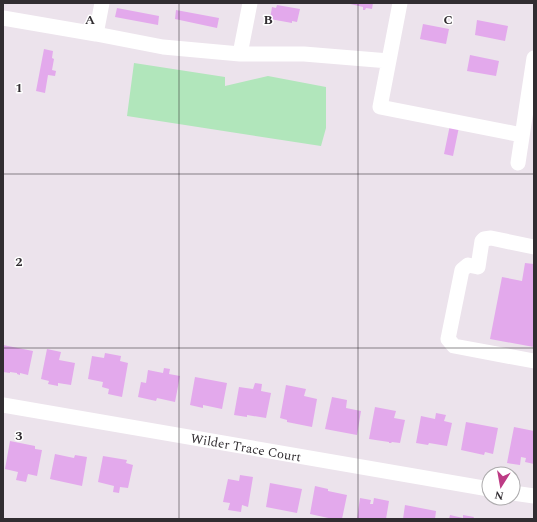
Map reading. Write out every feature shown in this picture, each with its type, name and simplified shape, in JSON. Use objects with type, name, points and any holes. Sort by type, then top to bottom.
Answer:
[{"type":"street","points":[[96,34],[102,3]]},
{"type":"street","points":[[240,54],[250,3]]},
{"type":"street","points":[[400,3],[380,107],[522,134]]},
{"type":"street","points":[[3,18],[163,47],[240,54],[304,54],[389,60]]},
{"type":"street","points":[[518,162],[534,58]]},
{"type":"street","points":[[534,247],[491,238],[484,239],[478,267],[468,265],[462,270],[448,339],[454,346],[534,361]]},
{"type":"street","name":"Wilder Trace Court","points":[[3,405],[481,488]]},
{"type":"street","points":[[521,494],[534,496]]},
{"type":"green space","points":[[134,63],[225,77],[225,86],[268,76],[326,87],[326,128],[321,146],[127,116]]},
{"type":"building","points":[[346,3],[373,3],[372,9],[366,8],[363,10],[363,7]]},
{"type":"building","points":[[277,5],[300,9],[297,22],[292,21],[292,23],[270,19],[272,7],[276,8]]},
{"type":"building","points":[[117,8],[159,16],[158,25],[115,17]]},
{"type":"building","points":[[176,10],[219,18],[217,28],[175,19]]},
{"type":"building","points":[[477,20],[508,26],[505,41],[475,35]]},
{"type":"building","points":[[423,24],[449,29],[446,44],[420,39]]},
{"type":"building","points":[[44,49],[53,51],[52,58],[54,59],[52,70],[56,71],[55,76],[48,75],[45,93],[36,91]]},
{"type":"building","points":[[470,55],[499,61],[496,76],[467,71]]},
{"type":"building","points":[[450,125],[459,127],[453,156],[444,154]]},
{"type":"building","points":[[525,263],[534,264],[534,347],[490,339],[502,277],[522,281]]},
{"type":"building","points":[[3,345],[33,351],[28,375],[3,372]]},
{"type":"building","points":[[47,349],[61,352],[59,360],[75,363],[71,385],[58,383],[58,386],[48,384],[49,381],[41,379]]},
{"type":"building","points":[[105,353],[121,356],[120,361],[128,363],[122,397],[108,394],[109,389],[102,387],[103,382],[88,379],[92,356],[104,358]]},
{"type":"building","points":[[164,368],[170,369],[169,374],[180,376],[175,402],[157,398],[156,401],[138,397],[141,382],[146,383],[148,370],[163,373]]},
{"type":"building","points":[[195,377],[227,383],[222,409],[203,405],[203,408],[190,405]]},
{"type":"building","points":[[255,383],[262,384],[261,391],[271,393],[266,418],[247,415],[247,417],[234,415],[239,387],[253,389]]},
{"type":"building","points":[[286,385],[306,389],[304,396],[317,399],[312,427],[287,422],[287,420],[280,418]]},
{"type":"building","points":[[332,397],[347,400],[346,408],[361,411],[357,435],[325,429]]},
{"type":"building","points":[[375,407],[396,411],[394,418],[405,420],[400,443],[389,443],[369,439]]},
{"type":"building","points":[[436,413],[446,415],[444,421],[452,423],[447,446],[429,443],[428,445],[416,443],[421,416],[435,419]]},
{"type":"building","points":[[466,422],[498,428],[493,454],[485,452],[484,455],[461,450]]},
{"type":"building","points":[[514,427],[534,431],[534,464],[525,462],[526,458],[521,457],[520,465],[507,463]]},
{"type":"building","points":[[10,441],[35,446],[35,449],[42,450],[37,476],[28,474],[26,482],[16,480],[18,472],[5,469]]},
{"type":"building","points":[[55,454],[74,458],[75,455],[87,457],[82,486],[50,479]]},
{"type":"building","points":[[103,456],[127,460],[126,463],[133,465],[128,488],[120,487],[119,493],[113,492],[114,486],[98,482]]},
{"type":"building","points":[[240,475],[253,477],[248,507],[242,505],[241,512],[228,510],[230,503],[223,502],[228,479],[239,481]]},
{"type":"building","points":[[270,483],[302,489],[297,513],[266,507]]},
{"type":"building","points":[[315,486],[328,489],[328,491],[347,495],[342,519],[333,519],[310,514]]},
{"type":"building","points":[[360,498],[371,500],[370,504],[373,504],[374,498],[389,501],[386,519],[357,519]]},
{"type":"building","points":[[405,505],[436,511],[435,519],[403,519]]},
{"type":"building","points":[[450,515],[463,518],[463,515],[474,517],[473,519],[449,519]]}]
